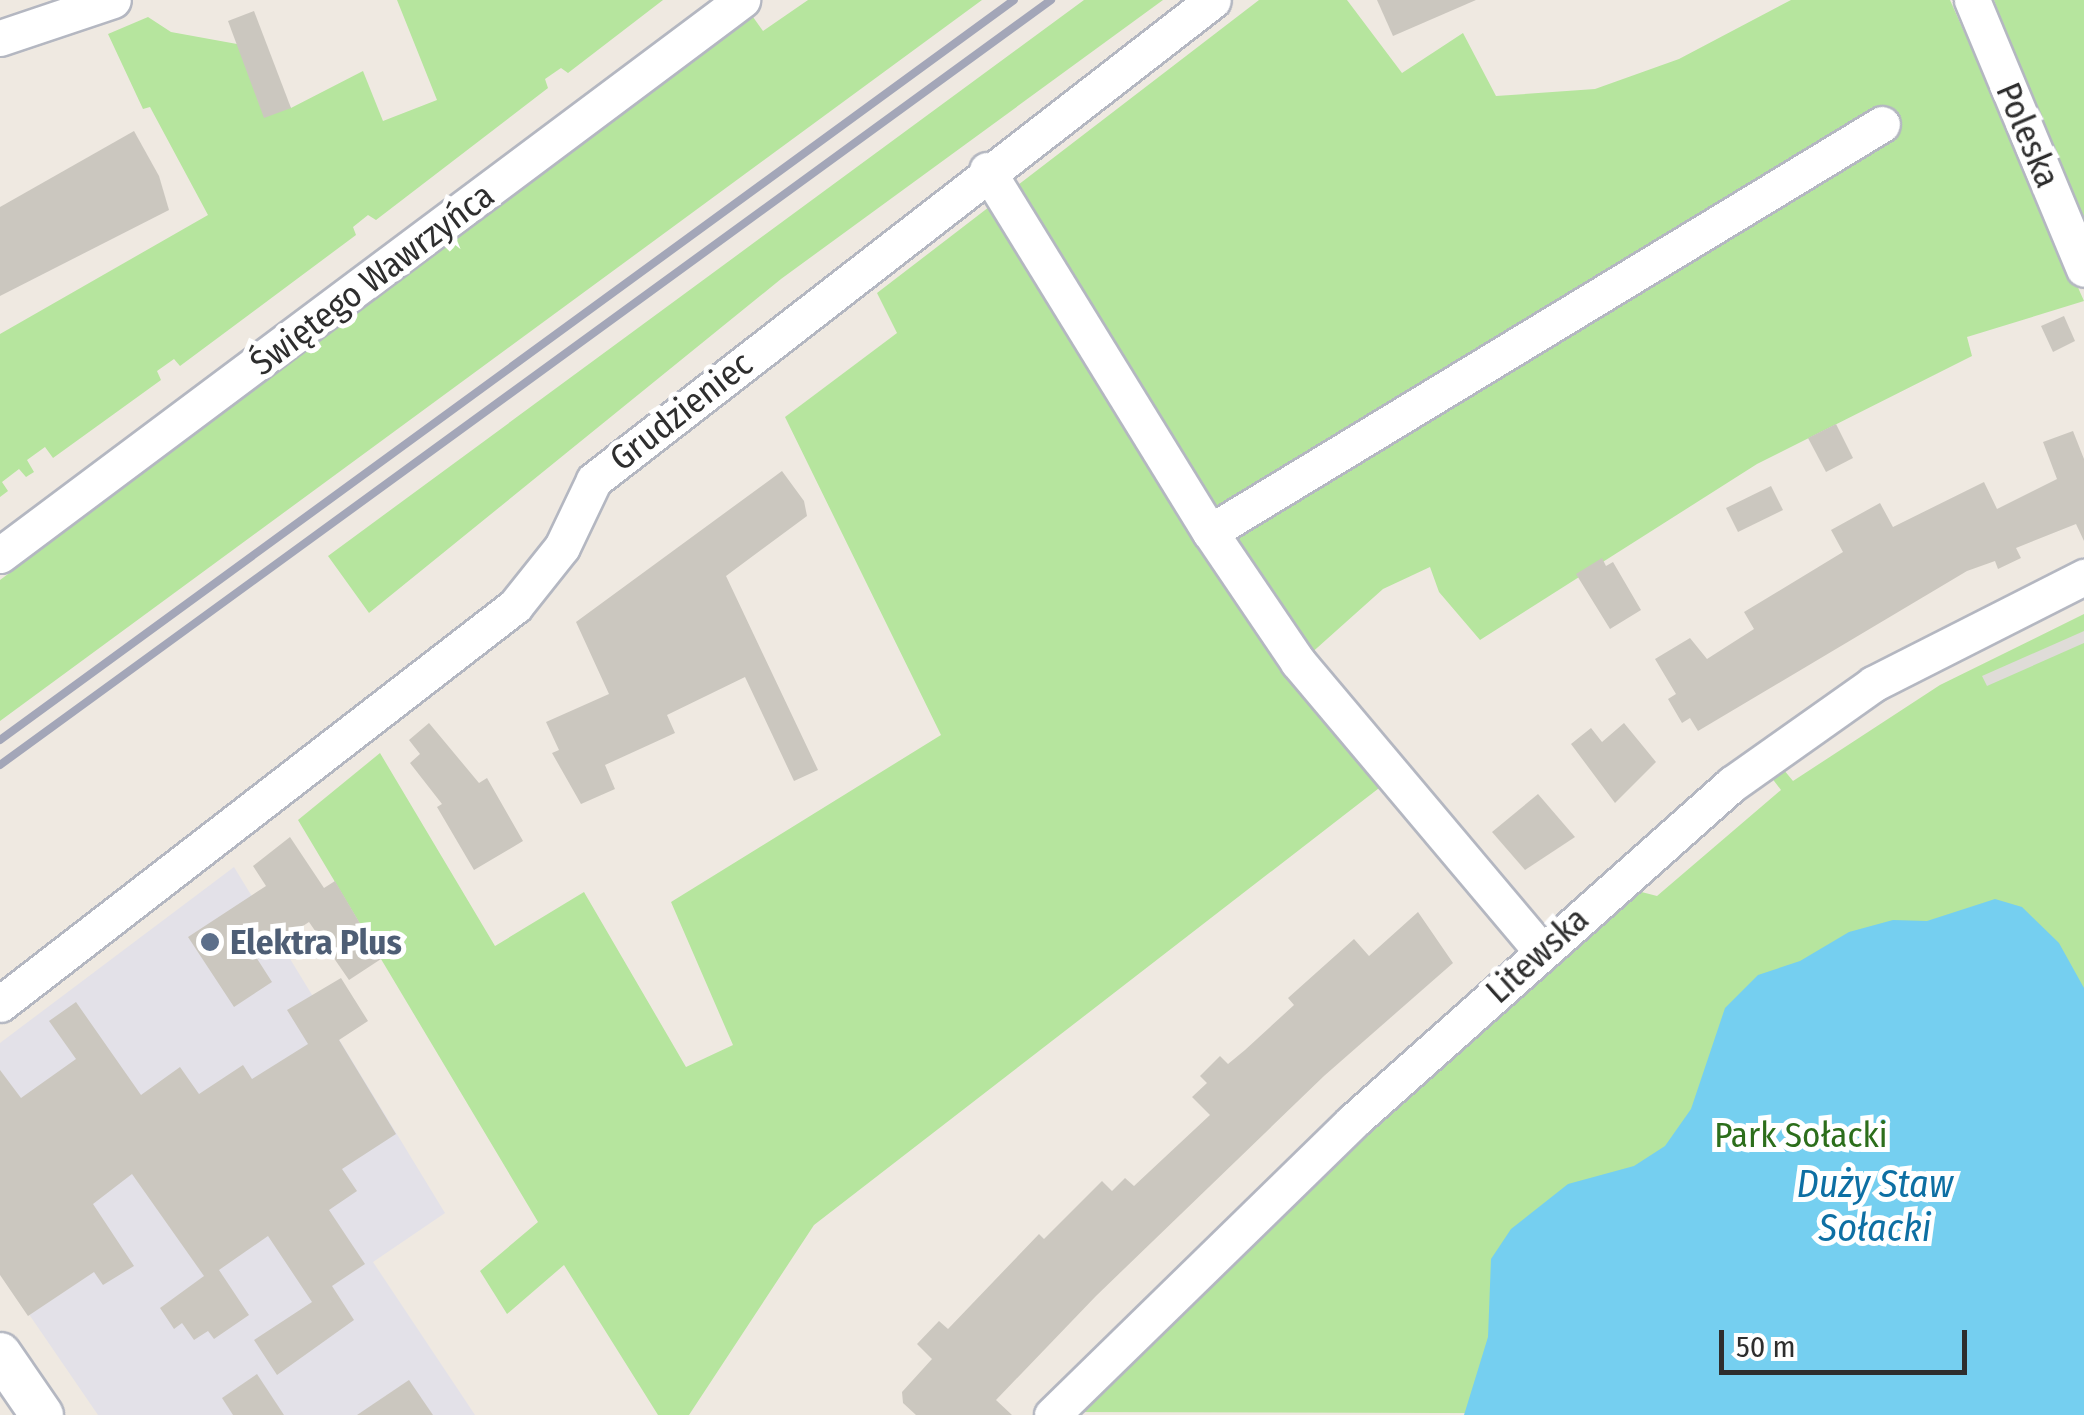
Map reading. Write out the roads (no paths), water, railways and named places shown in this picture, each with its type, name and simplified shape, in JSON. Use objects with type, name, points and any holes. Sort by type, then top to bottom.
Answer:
[{"type":"street","points":[[0,38],[113,0]]},
{"type":"street","name":"Świętego Wawrzyńca","points":[[0,555],[742,0]]},
{"type":"street","name":"Grudzieniec","points":[[0,1004],[467,647],[540,581],[594,480],[988,170],[1213,0]]},
{"type":"street","name":"Poleska","points":[[1972,0],[2084,270]]},
{"type":"street","points":[[1210,532],[1882,124]]},
{"type":"street","points":[[988,170],[1210,532],[1298,662],[1541,951]]},
{"type":"street","name":"Litewska","points":[[1052,1415],[1255,1212],[1541,951],[1732,784],[1804,731],[1951,640],[2084,577]]},
{"type":"street","points":[[0,1354],[42,1415]]},
{"type":"water","name":"Duży Staw Sołacki","points":[[1995,899],[2022,907],[2059,943],[2084,988],[2084,1415],[1464,1415],[1488,1337],[1491,1259],[1511,1229],[1568,1184],[1634,1166],[1665,1146],[1691,1109],[1725,1008],[1758,975],[1800,961],[1849,932],[1893,920],[1927,921]]},
{"type":"railway","points":[[0,740],[1014,0]]},
{"type":"railway","points":[[0,765],[1051,0]]},
{"type":"place","name":"Elektra Plus","points":[[210,942]]},
{"type":"park label","name":"Park Sołacki","points":[[1801,1135]]}]
